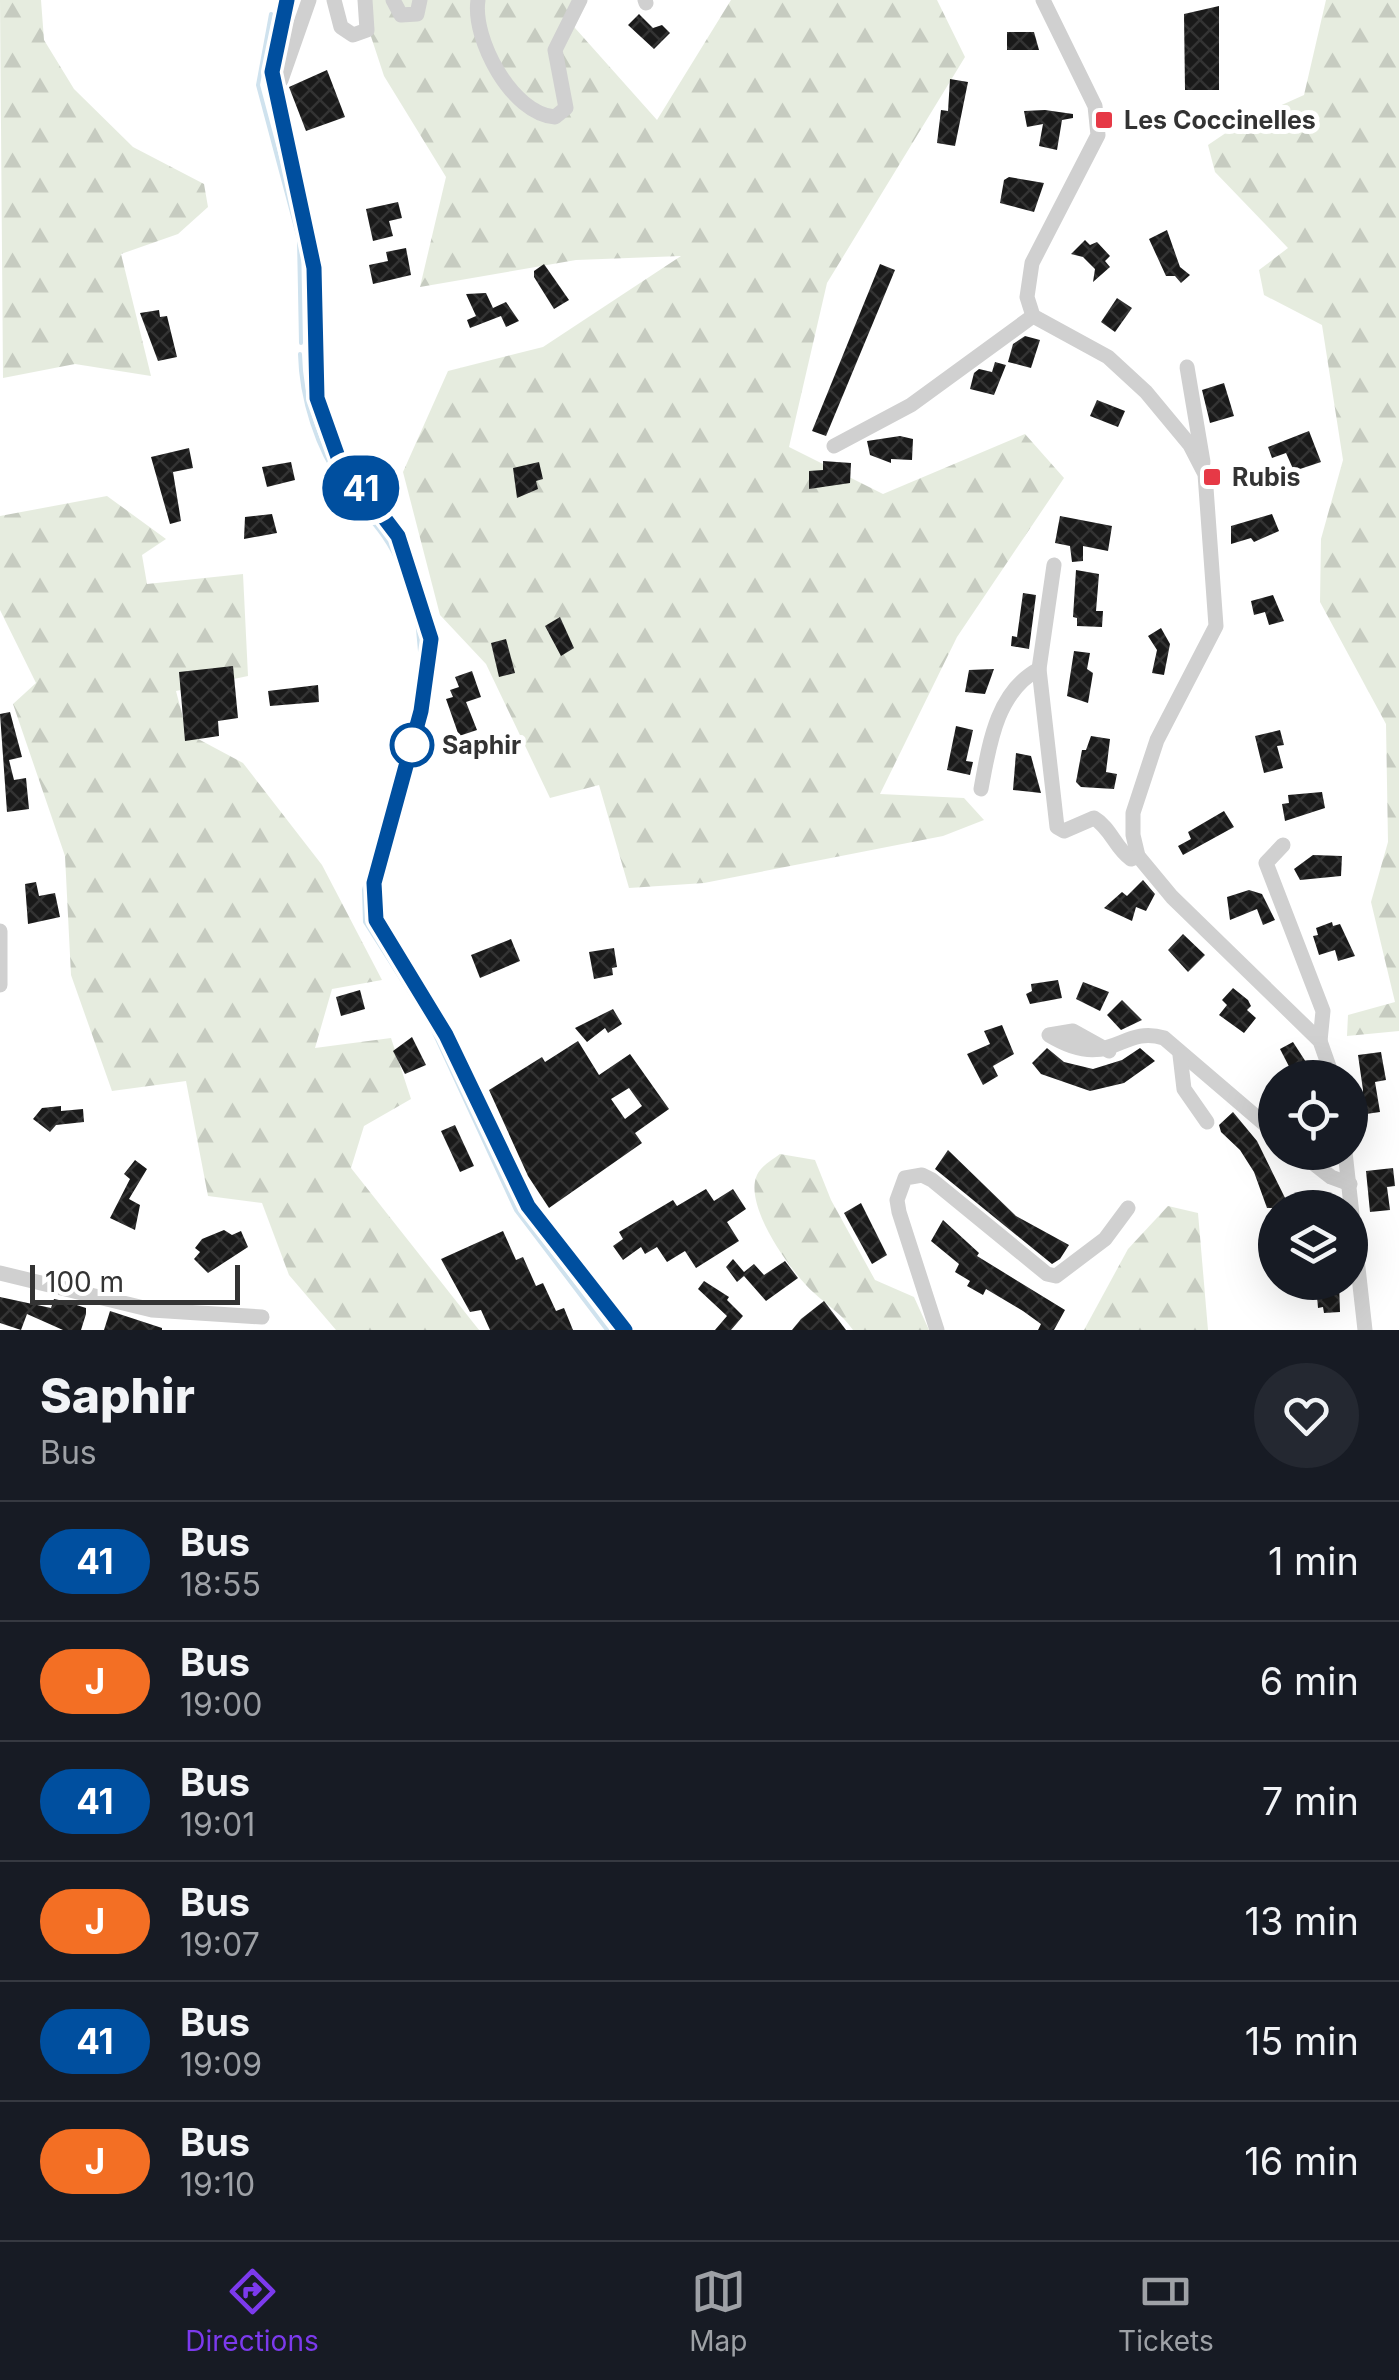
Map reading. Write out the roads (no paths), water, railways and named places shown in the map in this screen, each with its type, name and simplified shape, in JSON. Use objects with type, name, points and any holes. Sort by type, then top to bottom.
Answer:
[{"type":"street","points":[[287,0],[275,45],[274,85],[314,268],[314,366],[322,422],[345,469],[398,536],[431,639],[421,711],[374,883],[376,920],[446,1035],[528,1206],[625,1330]]},
{"type":"street","points":[[274,85],[281,80],[309,0]]},
{"type":"street","points":[[334,0],[341,27],[354,35],[367,30],[365,0]]},
{"type":"street","points":[[393,0],[401,15],[409,17],[417,14],[420,0]]},
{"type":"street","points":[[478,0],[476,22],[492,65],[536,111],[554,117],[566,108],[555,50],[580,0]]},
{"type":"street","points":[[1044,0],[1095,106],[1098,135],[1032,263],[1027,297],[1034,316],[1108,356],[1146,392],[1202,466]]},
{"type":"street","points":[[834,446],[911,405],[1034,316]]},
{"type":"street","points":[[1187,367],[1207,484],[1216,626],[1157,740],[1138,792],[1132,813],[1138,856],[1184,910],[1320,1040]]},
{"type":"street","points":[[1054,565],[1039,670],[1057,827],[1064,831],[1094,818],[1104,824],[1123,853],[1131,859],[1138,856]]},
{"type":"street","points":[[981,789],[994,723],[1029,675],[1039,670]]},
{"type":"street","points":[[1283,845],[1266,863],[1323,1010],[1320,1040],[1327,1060]]},
{"type":"street","points":[[0,931],[0,985]]},
{"type":"street","points":[[1108,1050],[1132,1038],[1153,1034],[1164,1038],[1258,1119]]},
{"type":"street","points":[[1180,1055],[1184,1088],[1207,1122]]},
{"type":"street","points":[[1322,1170],[1350,1184]]},
{"type":"street","points":[[1348,1170],[1366,1330]]},
{"type":"street","points":[[937,1330],[899,1212],[897,1200],[906,1178],[922,1175],[932,1180],[1047,1274],[1056,1276],[1106,1239],[1128,1208]]},
{"type":"street","points":[[0,1273],[152,1310],[262,1317]]},
{"type":"waterway","points":[[271,14],[258,85],[299,239],[301,343]]},
{"type":"waterway","points":[[300,354],[307,406],[325,456],[382,534],[400,567]]},
{"type":"waterway","points":[[417,618],[421,662]]},
{"type":"waterway","points":[[382,822],[364,890],[365,922],[430,1024],[516,1210],[607,1330]]},
{"type":"place","name":"Les Coccinelles","points":[[1104,120]]},
{"type":"place","name":"Rubis","points":[[1212,477]]},
{"type":"place","name":"Saphir","points":[[412,745]]}]
